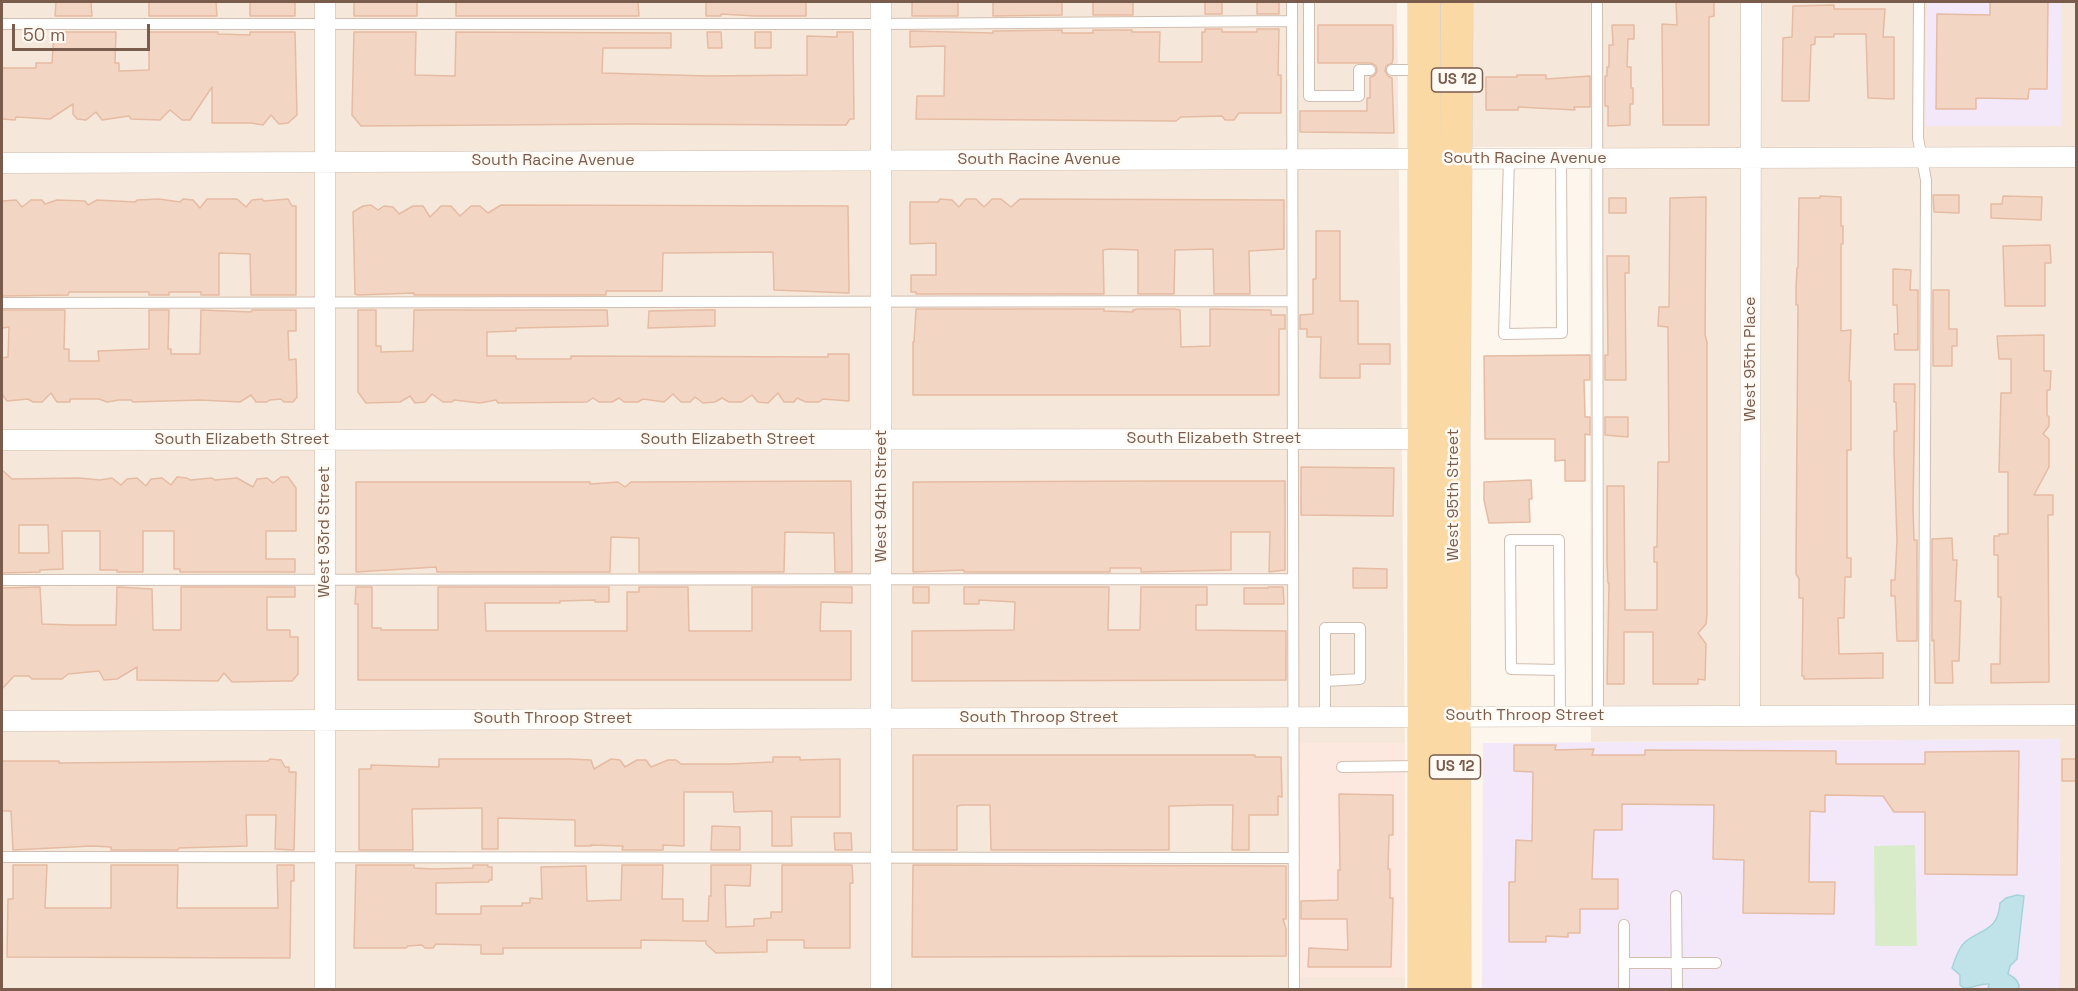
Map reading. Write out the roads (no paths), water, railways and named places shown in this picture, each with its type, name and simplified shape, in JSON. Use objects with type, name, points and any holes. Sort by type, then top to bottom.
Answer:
[{"type":"main road","name":"West 95th Street","points":[[1424,2],[1424,159],[1455,717],[1455,990]]},
{"type":"main road","name":"West 95th Street","points":[[1424,990],[1423,717],[1457,159],[1457,2]]},
{"type":"street","name":"West 93rd Street","points":[[325,2],[325,990]]},
{"type":"street","name":"West 94th Street","points":[[881,990],[882,2]]},
{"type":"street","name":"West 95th Place","points":[[1750,716],[1751,2]]},
{"type":"street","name":"South Racine Avenue","points":[[2,163],[2076,157]]},
{"type":"street","name":"South Elizabeth Street","points":[[2,441],[1439,439]]},
{"type":"street","name":"South Throop Street","points":[[2,721],[2076,715]]},
{"type":"lane","points":[[1292,2],[1294,990]]},
{"type":"lane","points":[[1310,2],[1309,96],[1359,96],[1359,70],[1370,70]]},
{"type":"lane","points":[[1597,2],[1598,716]]},
{"type":"lane","points":[[1919,2],[1918,138],[1926,180],[1924,716]]},
{"type":"lane","points":[[2,24],[882,24],[1292,21]]},
{"type":"lane","points":[[1392,70],[1424,70]]},
{"type":"lane","points":[[1509,159],[1504,334],[1562,333],[1561,159]]},
{"type":"lane","points":[[2,303],[1292,301]]},
{"type":"lane","points":[[1560,670],[1511,669],[1510,540],[1559,540],[1560,670],[1560,716]]},
{"type":"lane","points":[[2,580],[1293,579]]},
{"type":"lane","points":[[1325,681],[1360,679],[1360,628],[1325,628],[1325,681],[1325,717]]},
{"type":"lane","points":[[1342,767],[1423,766]]},
{"type":"lane","points":[[2,857],[1294,858]]},
{"type":"lane","points":[[1676,896],[1677,990]]},
{"type":"lane","points":[[1624,925],[1624,990]]},
{"type":"lane","points":[[1624,963],[1716,963]]},
{"type":"water","points":[[2024,896],[2017,959],[2010,966],[2008,974],[2019,984],[2019,989],[1988,989],[1989,984],[1964,988],[1960,985],[1960,975],[1952,968],[1960,947],[1993,924],[1999,912],[2000,903],[2006,898]]}]
